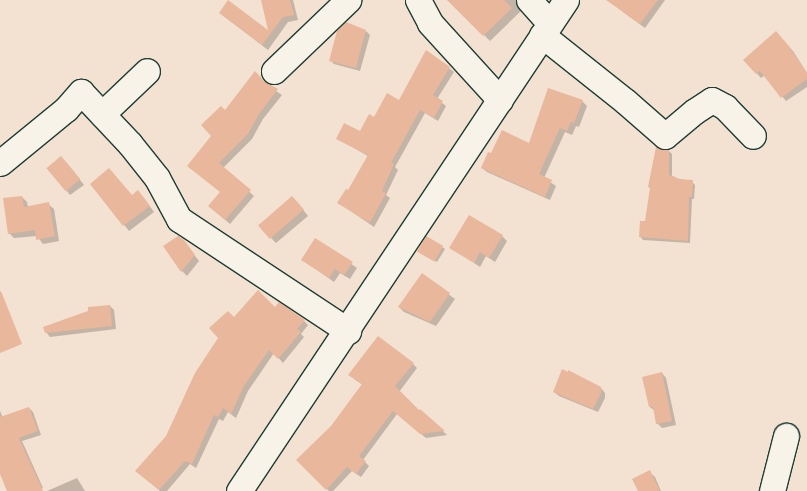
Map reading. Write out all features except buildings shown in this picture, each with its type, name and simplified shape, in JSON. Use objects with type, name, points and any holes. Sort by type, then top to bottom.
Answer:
[{"type":"street","points":[[274,71],[348,0]]},
{"type":"street","points":[[418,0],[430,22],[500,100]]},
{"type":"street","points":[[529,0],[546,29],[665,136],[695,111],[712,100],[725,107],[753,136]]},
{"type":"street","points":[[239,491],[566,0]]},
{"type":"street","points":[[102,114],[147,71]]},
{"type":"street","points":[[0,163],[66,109],[81,92],[157,178],[179,219],[348,330]]},
{"type":"street","points":[[772,491],[786,436]]}]
